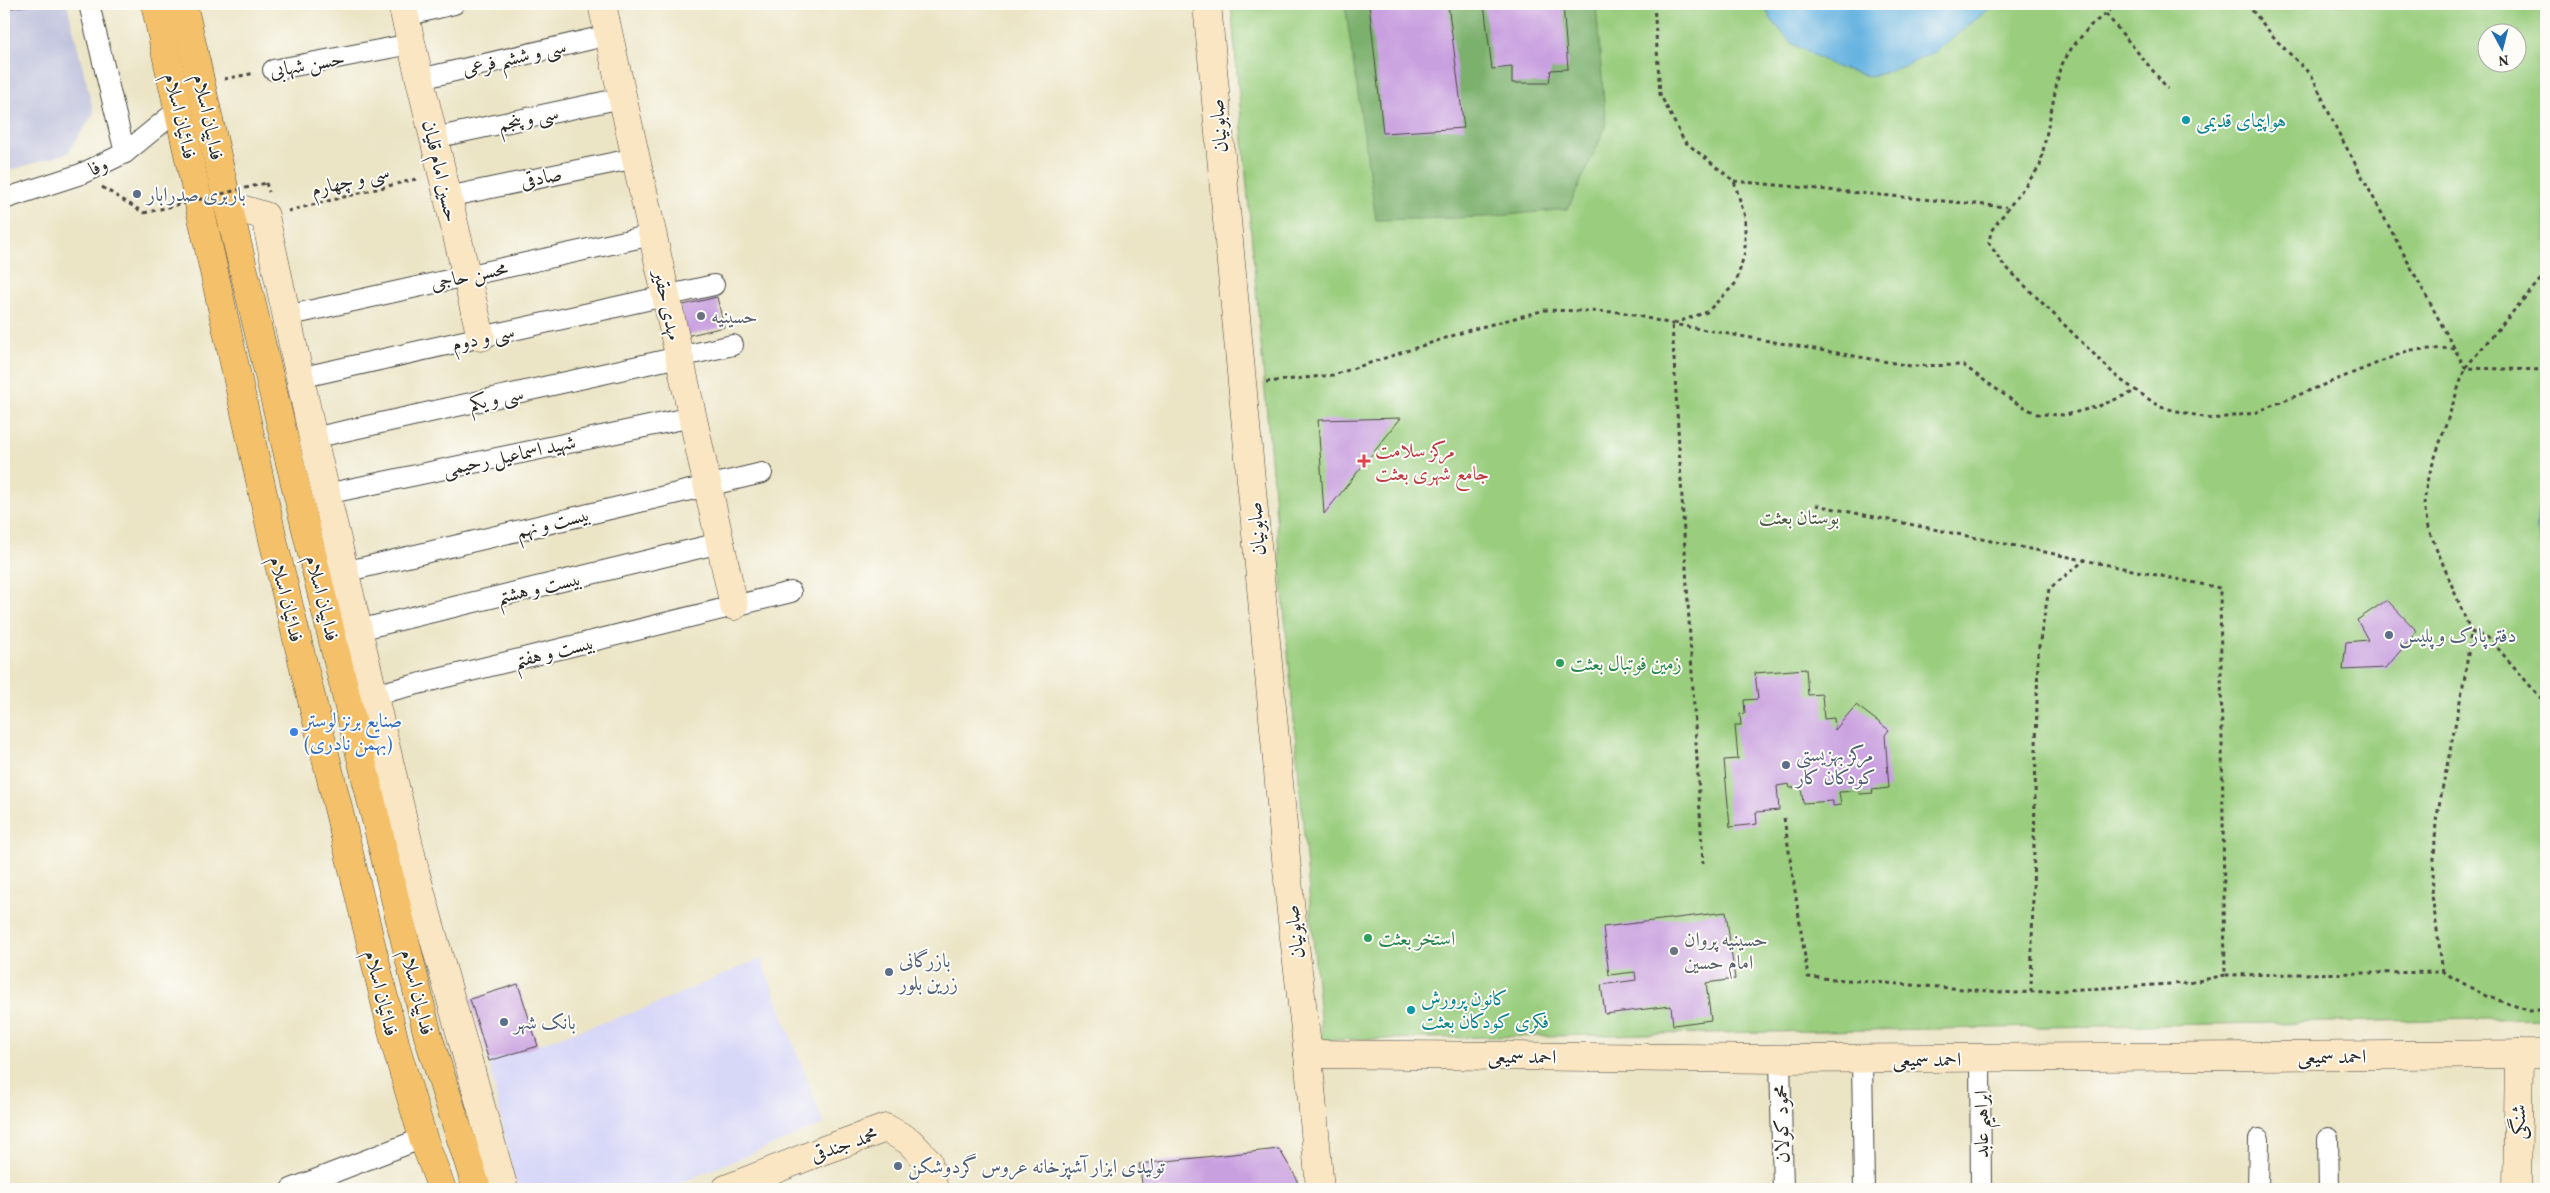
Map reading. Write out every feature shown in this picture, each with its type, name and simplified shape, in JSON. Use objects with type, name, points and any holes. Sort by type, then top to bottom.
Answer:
[{"type":"main road","name":"فدائیان اسلام","points":[[155,4],[180,108],[274,544],[396,1047],[423,1138],[442,1189]]},
{"type":"main road","name":"فداییان اسلام","points":[[184,4],[228,205],[428,1036],[477,1189]]},
{"type":"main road","points":[[242,262],[242,314],[275,509],[274,544]]},
{"type":"street","points":[[89,4],[125,153]]},
{"type":"street","points":[[403,10],[454,4]]},
{"type":"street","name":"مهدی حقیر","points":[[602,4],[734,606]]},
{"type":"street","name":"صابونیان","points":[[1207,4],[1291,912],[1308,1054],[1320,1189]]},
{"type":"street","name":"حسین امام قلیان","points":[[403,10],[481,337]]},
{"type":"street","name":"سی و ششم فرعی","points":[[420,79],[608,35]]},
{"type":"street","name":"حسن شهابی","points":[[273,70],[412,44]]},
{"type":"street","name":"سی و پنجم","points":[[434,138],[622,98]]},
{"type":"street","name":"وفا","points":[[4,198],[81,174],[125,153],[180,108]]},
{"type":"street","name":"صادقی","points":[[444,184],[636,158]]},
{"type":"street","points":[[228,205],[267,205],[286,316],[312,438],[416,875],[504,1189]]},
{"type":"street","name":"محسن حاجی","points":[[286,316],[652,235]]},
{"type":"street","name":"سی و دوم","points":[[300,378],[714,285]]},
{"type":"street","name":"سی و یکم","points":[[312,438],[733,345]]},
{"type":"street","name":"شهید اسماعیل رحیمی","points":[[326,494],[692,417]]},
{"type":"street","name":"بیست و نهم","points":[[344,572],[762,472]]},
{"type":"street","name":"بیست و هشتم","points":[[358,630],[720,543]]},
{"type":"street","name":"بیست و هفتم","points":[[373,695],[791,592]]},
{"type":"street","points":[[428,1036],[458,1026]]},
{"type":"street","name":"احمد سمیعی","points":[[1308,1054],[1780,1060],[2546,1054]]},
{"type":"street","name":"شنگی","points":[[2518,1189],[2519,1054]]},
{"type":"street","points":[[1862,1059],[1864,1189]]},
{"type":"street","name":"ابراهیم عابد","points":[[1980,1059],[1981,1189]]},
{"type":"street","name":"محمود کولان","points":[[1780,1060],[1783,1189]]},
{"type":"street","name":"محمد جندقی","points":[[726,1189],[824,1150],[886,1128],[908,1141],[928,1161],[934,1189]]},
{"type":"street","points":[[291,1189],[423,1138]]},
{"type":"street","points":[[2328,1138],[2329,1189]]},
{"type":"street","points":[[2258,1189],[2259,1139]]},
{"type":"path","points":[[1654,4],[1660,94],[1684,141],[1734,181],[2006,207]]},
{"type":"path","points":[[2118,4],[2090,26],[2071,49],[2060,68],[2040,166],[2006,207],[1991,230],[1989,243],[2002,263],[2118,378],[2160,407],[2212,419],[2254,413],[2410,350],[2454,348]]},
{"type":"path","points":[[2247,4],[2277,41],[2312,76],[2337,130],[2465,368]]},
{"type":"path","points":[[2106,14],[2168,89]]},
{"type":"path","name":"حسن شهابی","points":[[202,83],[273,70]]},
{"type":"path","points":[[81,174],[143,213],[266,183],[267,205]]},
{"type":"path","points":[[1672,324],[1707,312],[1736,283],[1745,252],[1745,217],[1734,181]]},
{"type":"path","name":"سی و چهارم","points":[[267,205],[444,184]]},
{"type":"path","points":[[2443,972],[2432,894],[2436,821],[2465,676],[2471,632],[2428,528],[2424,504],[2427,481],[2465,368],[2546,272]]},
{"type":"path","points":[[1242,384],[1333,375],[1470,330],[1545,310],[1621,312],[1672,324],[1911,366],[1963,365],[2013,401],[2037,414],[2066,415],[2099,406],[2136,391]]},
{"type":"path","points":[[1672,324],[1703,864]]},
{"type":"path","points":[[2465,368],[2546,370]]},
{"type":"path","points":[[1816,505],[2220,588],[2225,976]]},
{"type":"path","points":[[2032,992],[2038,652],[2049,589],[2086,559]]},
{"type":"path","points":[[2471,632],[2489,638],[2546,704]]},
{"type":"path","points":[[1784,818],[1808,978],[2014,993],[2189,983],[2225,976],[2443,972],[2486,996],[2530,1011],[2546,1009]]},
{"type":"shaded area","points":[[4,4],[67,4],[94,113],[68,153],[4,172]]},
{"type":"shaded area","points":[[761,958],[824,1124],[665,1189],[519,1189],[513,1175],[489,1061],[649,1007]]},
{"type":"green space","name":"بوستان بعثت","points":[[1231,4],[2546,4],[2546,1018],[1322,1040]]},
{"type":"green space","points":[[1345,4],[1596,4],[1606,127],[1568,209],[1487,217],[1376,220]]},
{"type":"water","points":[[1764,4],[1995,4],[1937,51],[1904,66],[1871,77],[1836,67],[1791,43],[1770,18]]},
{"type":"water","points":[[2546,492],[2546,558],[2538,532],[2537,517],[2538,509]]},
{"type":"building","points":[[4,4],[30,4],[30,5],[4,9]]},
{"type":"building","points":[[1369,4],[1448,4],[1464,128],[1383,133]]},
{"type":"building","points":[[1484,4],[1563,4],[1568,69],[1551,70],[1549,83],[1512,83],[1512,67],[1492,69]]},
{"type":"building","name":"حسینیه","points":[[717,297],[724,327],[686,336],[679,306]]},
{"type":"building","points":[[1401,418],[1324,514],[1318,420]]},
{"type":"building","name":"دفتر پارک و پلیس","points":[[2387,600],[2417,631],[2386,668],[2343,670],[2346,642],[2368,640],[2357,620]]},
{"type":"building","points":[[1806,669],[1808,695],[1822,694],[1824,719],[1834,718],[1835,730],[1856,705],[1889,730],[1885,735],[1889,788],[1872,790],[1873,793],[1860,794],[1859,791],[1839,792],[1841,805],[1833,806],[1833,801],[1803,803],[1801,787],[1790,788],[1789,784],[1777,786],[1779,810],[1756,812],[1757,824],[1730,827],[1724,760],[1738,759],[1735,725],[1741,725],[1740,714],[1745,713],[1744,700],[1758,699],[1755,673]]},
{"type":"building","points":[[1726,912],[1735,979],[1706,983],[1711,1020],[1673,1025],[1671,1006],[1605,1014],[1601,985],[1636,980],[1635,972],[1609,975],[1603,927]]},
{"type":"building","name":"بانک شهر","points":[[518,984],[538,1046],[489,1061],[470,999]]},
{"type":"building","points":[[1279,1149],[1297,1179],[1297,1189],[1143,1189],[1139,1164]]},
{"type":"place","name":"هواپیمای قدیمی","points":[[2186,120]]},
{"type":"place","name":"باربری صدرابار","points":[[137,194]]},
{"type":"place","name":"حسینیه","points":[[701,316]]},
{"type":"place","name":"مرکز سلامت جامع شهری بعثت","points":[[1364,461]]},
{"type":"place","name":"دفتر پارک و پلیس","points":[[2389,635]]},
{"type":"place","name":"زمین فوتبال بعثت","points":[[1560,663]]},
{"type":"place","name":"صنایع برنز لوستر (بهمن نادری)","points":[[294,732]]},
{"type":"place","name":"مرکز بهزیستی کودکان کار","points":[[1786,765]]},
{"type":"place","name":"استخر بعثت","points":[[1368,938]]},
{"type":"place","name":"حسینیه پروان امام حسین","points":[[1674,951]]},
{"type":"place","name":"بازرگانی زرین بلور","points":[[889,972]]},
{"type":"place","name":"کانون پرورش فکری کودکان بعثت","points":[[1411,1010]]},
{"type":"place","name":"بانک شهر","points":[[504,1022]]},
{"type":"place","name":"تولیدی ابزار آشپزخانه عروس گردوشکن","points":[[898,1166]]}]
